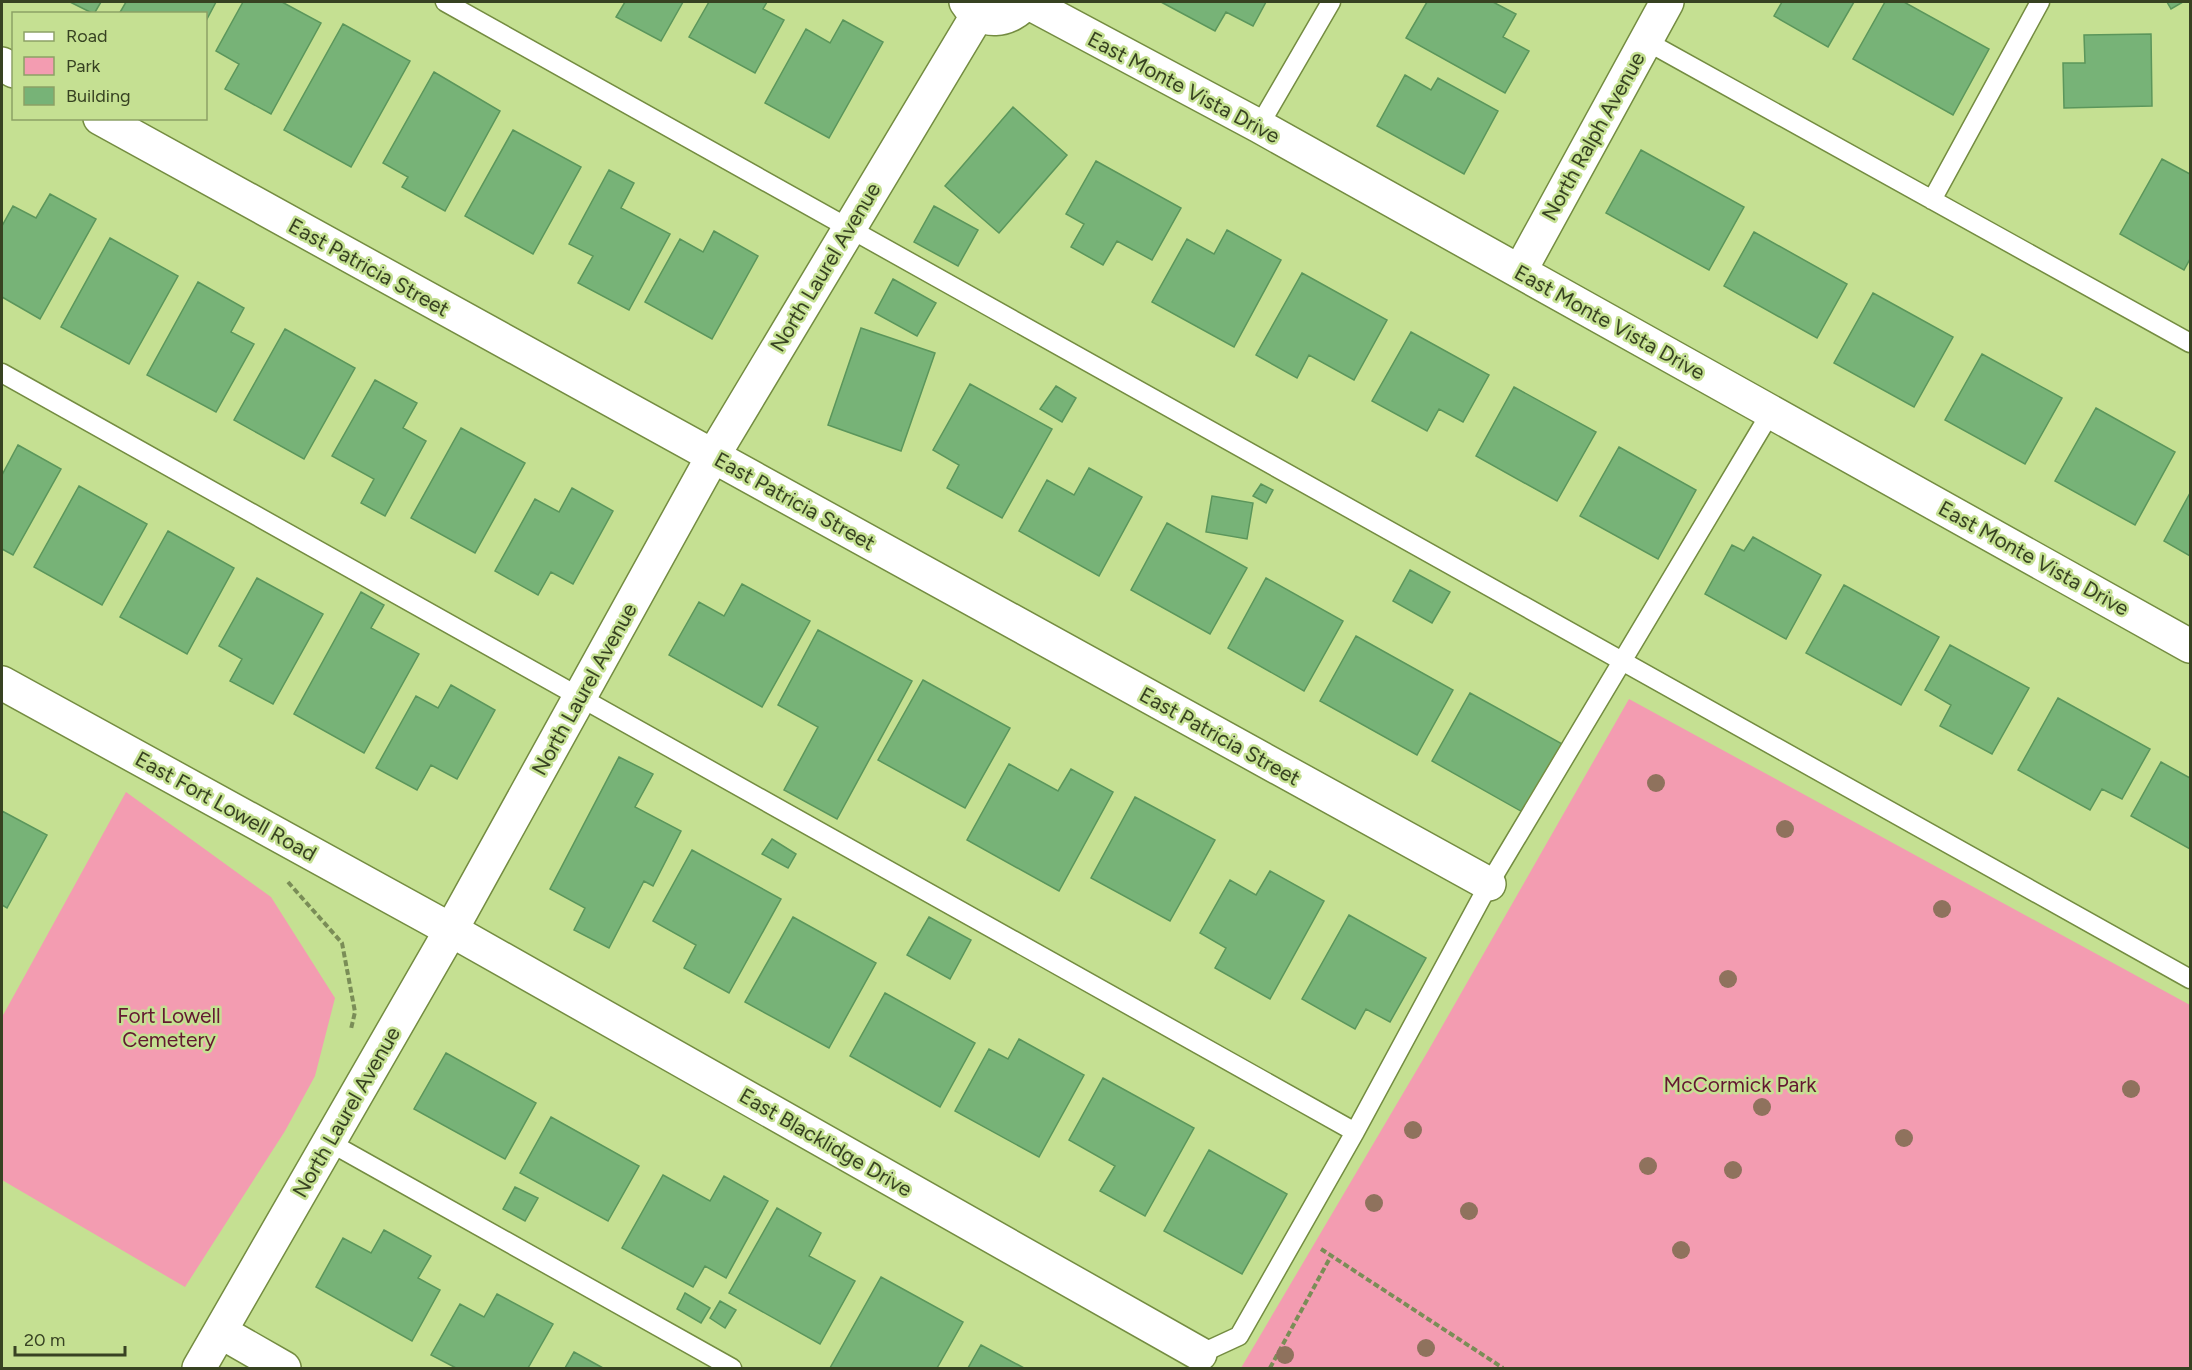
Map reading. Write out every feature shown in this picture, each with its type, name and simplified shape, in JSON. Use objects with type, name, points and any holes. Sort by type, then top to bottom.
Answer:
[{"type":"street","points":[[972,8],[1000,19],[1019,10],[1027,2]]},
{"type":"street","name":"East Monte Vista Drive","points":[[1027,2],[1259,126],[2190,646]]},
{"type":"street","name":"North Ralph Avenue","points":[[1520,272],[1667,2]]},
{"type":"street","name":"North Laurel Avenue","points":[[199,1368],[451,930],[713,456],[849,226],[972,8]]},
{"type":"street","name":"East Patricia Street","points":[[104,120],[1489,884]]},
{"type":"street","name":"East Fort Lowell Road","points":[[2,683],[451,930]]},
{"type":"street","name":"East Blacklidge Drive","points":[[451,930],[1200,1354]]},
{"type":"street","points":[[221,1332],[284,1368]]},
{"type":"lane","points":[[445,2],[849,226],[2190,979]]},
{"type":"lane","points":[[1259,126],[1331,2]]},
{"type":"lane","points":[[1932,200],[2040,2]]},
{"type":"lane","points":[[1646,41],[2190,343]]},
{"type":"lane","points":[[2,374],[1355,1132]]},
{"type":"lane","points":[[1200,1354],[1239,1336],[1355,1132],[1489,884],[1771,412]]},
{"type":"lane","points":[[329,1142],[732,1368]]},
{"type":"path","points":[[283,877],[342,943],[354,1012],[350,1035]]},
{"type":"path","points":[[1297,1234],[1503,1368]]},
{"type":"path","points":[[1270,1368],[1331,1256]]},
{"type":"green space","name":"McCormick Park","points":[[1629,699],[2190,1005],[2190,1368],[1241,1368],[1428,1051]]},
{"type":"green space","name":"Fort Lowell Cemetery","points":[[126,792],[271,897],[335,998],[315,1076],[285,1131],[185,1287],[2,1180],[2,1017]]},
{"type":"building","points":[[70,2],[101,2],[95,12],[90,12]]},
{"type":"building","points":[[126,2],[216,2],[207,19],[207,12],[120,12]]},
{"type":"building","points":[[243,2],[282,2],[321,23],[271,114],[225,89],[239,64],[216,51]]},
{"type":"building","points":[[625,2],[683,2],[661,41],[616,17]]},
{"type":"building","points":[[709,2],[767,2],[763,9],[784,20],[755,73],[689,37]]},
{"type":"building","points":[[1161,2],[1266,2],[1253,26],[1226,12],[1215,31]]},
{"type":"building","points":[[1427,2],[1493,2],[1516,14],[1503,37],[1529,51],[1505,93],[1406,38]]},
{"type":"building","points":[[1782,2],[1854,2],[1828,47],[1774,16]]},
{"type":"building","points":[[1885,2],[1904,2],[1989,49],[1953,115],[1853,59]]},
{"type":"building","points":[[2167,2],[2183,2],[2171,9]]},
{"type":"building","points":[[843,20],[883,42],[829,138],[765,103],[806,29],[830,43]]},
{"type":"building","points":[[343,24],[410,61],[351,167],[284,130]]},
{"type":"building","points":[[2151,34],[2152,106],[2064,108],[2063,63],[2085,63],[2084,35]]},
{"type":"building","points":[[434,72],[500,111],[445,211],[402,187],[408,177],[383,163]]},
{"type":"building","points":[[1405,75],[1431,90],[1438,78],[1498,111],[1464,174],[1377,126]]},
{"type":"building","points":[[1013,107],[1067,155],[999,233],[945,186]]},
{"type":"building","points":[[513,130],[581,167],[533,254],[465,216]]},
{"type":"building","points":[[1641,150],[1744,207],[1709,270],[1606,213]]},
{"type":"building","points":[[2162,159],[2190,174],[2190,259],[2184,270],[2120,234]]},
{"type":"building","points":[[1096,161],[1181,208],[1152,260],[1117,241],[1103,265],[1071,247],[1084,224],[1066,214]]},
{"type":"building","points":[[609,170],[634,183],[621,208],[670,234],[629,310],[578,283],[593,256],[569,244]]},
{"type":"building","points":[[50,194],[96,219],[40,319],[2,297],[2,226],[13,206],[36,218]]},
{"type":"building","points":[[934,206],[978,230],[958,266],[914,242]]},
{"type":"building","points":[[1227,230],[1281,260],[1234,347],[1152,302],[1187,239],[1214,254]]},
{"type":"building","points":[[714,231],[758,256],[712,339],[645,302],[680,239],[703,252]]},
{"type":"building","points":[[1754,232],[1847,284],[1817,338],[1724,286]]},
{"type":"building","points":[[110,238],[178,276],[129,364],[61,327]]},
{"type":"building","points":[[1302,273],[1387,320],[1354,380],[1309,355],[1297,378],[1256,355]]},
{"type":"building","points":[[893,279],[936,303],[917,336],[875,313]]},
{"type":"building","points":[[198,282],[244,308],[231,332],[254,344],[216,412],[147,375]]},
{"type":"building","points":[[1873,293],[1953,337],[1914,407],[1834,363]]},
{"type":"building","points":[[861,328],[935,353],[901,451],[828,425]]},
{"type":"building","points":[[285,329],[355,368],[304,459],[234,420]]},
{"type":"building","points":[[1411,332],[1489,375],[1463,422],[1439,409],[1427,431],[1372,401]]},
{"type":"building","points":[[1982,354],[2062,398],[2025,464],[1945,420]]},
{"type":"building","points":[[375,380],[417,403],[403,428],[426,441],[385,516],[361,503],[374,479],[332,456]]},
{"type":"building","points":[[970,384],[1052,429],[1002,518],[947,488],[959,465],[933,450]]},
{"type":"building","points":[[1056,386],[1076,398],[1062,422],[1040,409]]},
{"type":"building","points":[[1514,387],[1596,432],[1557,501],[1476,456]]},
{"type":"building","points":[[2096,408],[2175,452],[2135,525],[2055,481]]},
{"type":"building","points":[[461,428],[525,463],[475,553],[411,518]]},
{"type":"building","points":[[18,445],[61,469],[13,555],[2,549],[2,475]]},
{"type":"building","points":[[1619,447],[1696,490],[1658,559],[1580,516]]},
{"type":"building","points":[[1089,468],[1142,497],[1099,576],[1019,531],[1047,480],[1074,495]]},
{"type":"building","points":[[1261,484],[1273,490],[1266,503],[1253,496]]},
{"type":"building","points":[[79,486],[147,524],[102,605],[34,567]]},
{"type":"building","points":[[572,488],[613,511],[573,584],[551,572],[538,595],[495,571],[535,499],[559,512]]},
{"type":"building","points":[[2190,493],[2190,556],[2164,541]]},
{"type":"building","points":[[1212,496],[1253,503],[1247,539],[1206,532]]},
{"type":"building","points":[[1167,523],[1247,568],[1210,634],[1131,590]]},
{"type":"building","points":[[168,531],[234,568],[187,654],[120,617]]},
{"type":"building","points":[[1753,537],[1821,575],[1786,639],[1705,594],[1732,545],[1744,551]]},
{"type":"building","points":[[1410,570],[1450,592],[1432,623],[1393,601]]},
{"type":"building","points":[[257,578],[323,614],[273,704],[230,681],[242,659],[219,646]]},
{"type":"building","points":[[1266,578],[1343,621],[1304,691],[1228,648]]},
{"type":"building","points":[[742,584],[810,621],[762,707],[669,655],[699,602],[724,616]]},
{"type":"building","points":[[1844,585],[1939,637],[1901,705],[1806,653]]},
{"type":"building","points":[[361,592],[384,605],[371,628],[419,654],[364,753],[294,714]]},
{"type":"building","points":[[818,630],[912,681],[837,819],[784,790],[818,727],[778,705]]},
{"type":"building","points":[[1356,636],[1453,690],[1417,755],[1320,701]]},
{"type":"building","points":[[1950,645],[2029,688],[1992,754],[1940,726],[1951,705],[1925,690]]},
{"type":"building","points":[[923,680],[1010,728],[965,808],[878,760]]},
{"type":"building","points":[[451,685],[495,710],[457,779],[431,765],[417,790],[376,768],[416,696],[438,708]]},
{"type":"building","points":[[1470,693],[1564,745],[1526,814],[1432,761]]},
{"type":"building","points":[[2058,698],[2150,749],[2122,799],[2102,789],[2090,810],[2018,770]]},
{"type":"building","points":[[619,757],[653,774],[635,807],[681,831],[653,886],[644,881],[609,948],[574,930],[585,908],[550,889]]},
{"type":"building","points":[[2161,762],[2190,778],[2190,849],[2131,816]]},
{"type":"building","points":[[1009,764],[1058,791],[1071,769],[1113,792],[1059,891],[967,840]]},
{"type":"building","points":[[1135,797],[1215,840],[1170,921],[1091,878]]},
{"type":"building","points":[[2,811],[47,835],[7,908],[2,905]]},
{"type":"building","points":[[772,839],[796,854],[788,868],[762,854]]},
{"type":"building","points":[[692,850],[781,899],[729,993],[684,968],[696,945],[653,921]]},
{"type":"building","points":[[1270,871],[1324,901],[1270,999],[1215,968],[1226,948],[1200,933],[1230,880],[1256,895]]},
{"type":"building","points":[[1349,915],[1426,958],[1390,1022],[1366,1009],[1355,1029],[1302,999]]},
{"type":"building","points":[[793,917],[876,963],[829,1048],[745,1002]]},
{"type":"building","points":[[929,917],[971,940],[950,979],[907,955]]},
{"type":"building","points":[[885,993],[975,1043],[940,1107],[850,1056]]},
{"type":"building","points":[[1019,1039],[1084,1075],[1039,1157],[955,1111],[989,1049],[1008,1059]]},
{"type":"building","points":[[446,1053],[536,1103],[505,1159],[414,1109]]},
{"type":"building","points":[[1103,1078],[1194,1128],[1145,1216],[1100,1191],[1115,1166],[1069,1140]]},
{"type":"building","points":[[551,1117],[639,1166],[608,1221],[520,1173]]},
{"type":"building","points":[[1209,1150],[1287,1194],[1242,1274],[1164,1231]]},
{"type":"building","points":[[663,1175],[710,1201],[724,1176],[768,1201],[726,1278],[705,1266],[693,1287],[622,1248]]},
{"type":"building","points":[[515,1187],[538,1198],[525,1221],[503,1209]]},
{"type":"building","points":[[777,1208],[821,1233],[809,1256],[855,1281],[820,1344],[729,1293]]},
{"type":"building","points":[[384,1230],[431,1256],[418,1278],[440,1290],[412,1341],[316,1287],[343,1238],[371,1253]]},
{"type":"building","points":[[881,1277],[963,1322],[937,1368],[830,1368]]},
{"type":"building","points":[[685,1293],[710,1308],[701,1323],[677,1309]]},
{"type":"building","points":[[497,1294],[553,1324],[528,1368],[456,1368],[431,1355],[460,1304],[484,1317]]},
{"type":"building","points":[[720,1301],[736,1310],[725,1328],[710,1318]]},
{"type":"building","points":[[981,1345],[1024,1368],[968,1368]]},
{"type":"building","points":[[574,1352],[603,1368],[565,1368]]}]
